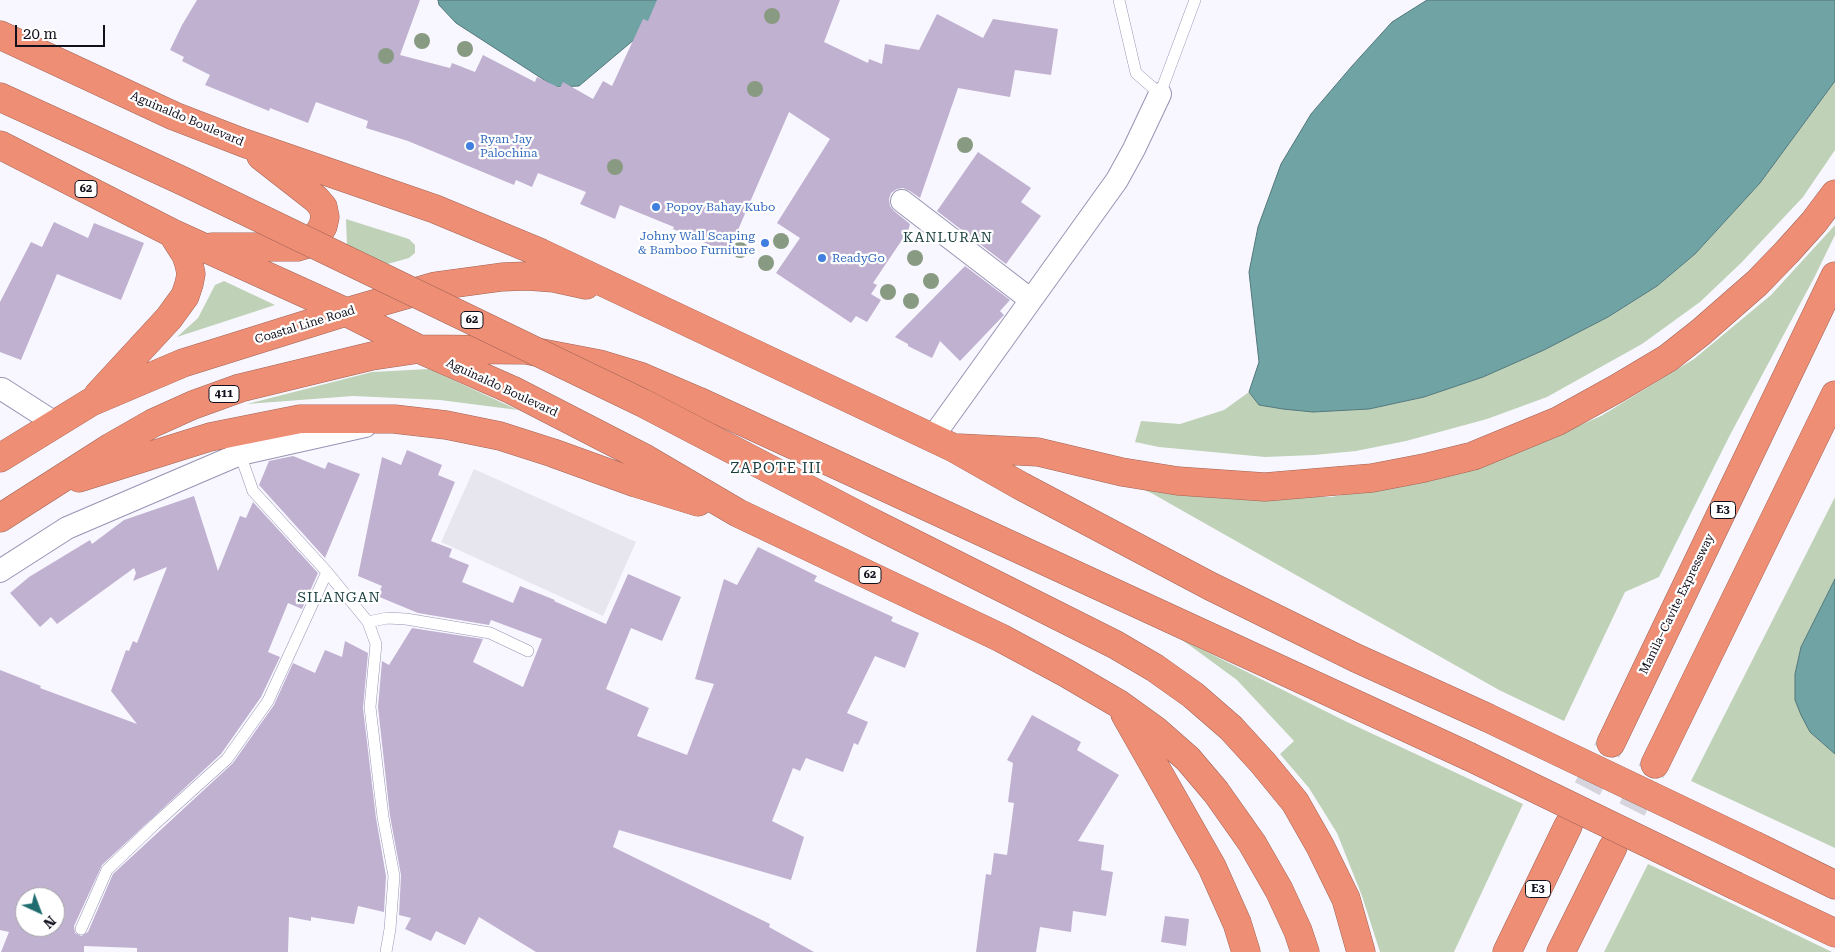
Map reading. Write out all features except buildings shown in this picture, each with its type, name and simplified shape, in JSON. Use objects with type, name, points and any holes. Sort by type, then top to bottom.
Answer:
[{"type":"highway","name":"Aguinaldo Boulevard","points":[[0,35],[174,116],[244,143],[435,209],[541,253],[632,295],[943,443],[1210,586],[1356,658],[1486,717],[1835,885]]},
{"type":"highway","name":"62","points":[[0,97],[185,182],[643,403],[871,522],[1116,645],[1155,668],[1193,695],[1231,728],[1295,802],[1320,846],[1346,899],[1361,952]]},
{"type":"highway","points":[[203,247],[297,247],[308,244],[317,236],[323,226],[325,217],[316,199],[244,143]]},
{"type":"highway","name":"Aguinaldo Boulevard","points":[[0,145],[172,233],[346,312],[419,349],[512,390],[646,459],[738,513],[1001,638],[1119,704],[1155,730],[1188,759],[1216,792],[1252,843],[1279,890],[1298,931],[1305,952]]},
{"type":"highway","points":[[943,443],[1038,452],[1122,472],[1178,481],[1265,487],[1372,478],[1473,456],[1558,421],[1668,358],[1757,283],[1804,234],[1835,194]]},
{"type":"highway","points":[[91,402],[170,318],[185,296],[189,284],[189,264],[186,255],[172,233]]},
{"type":"highway","name":"Coastal Line Road","points":[[0,458],[91,402],[183,363],[436,286],[502,277],[527,276],[554,278],[632,295]]},
{"type":"highway","name":"Manila–Cavite Expressway","points":[[1611,743],[1835,276]]},
{"type":"highway","points":[[419,349],[526,350],[599,364],[642,377],[698,400],[1468,756],[1835,933]]},
{"type":"highway","name":"411","points":[[0,518],[111,447],[153,423],[193,405],[240,388],[304,371],[372,356],[419,349]]},
{"type":"highway","points":[[1655,764],[1835,395]]},
{"type":"highway","points":[[48,488],[210,437],[300,419],[394,419],[446,425],[500,436],[636,483],[738,513]]},
{"type":"highway","points":[[1119,704],[1212,868],[1237,923],[1246,952]]},
{"type":"highway","name":"E3","points":[[1507,952],[1568,826]]},
{"type":"highway","points":[[1561,952],[1613,847]]},
{"type":"street","points":[[943,443],[1031,300],[1117,180],[1160,94]]},
{"type":"street","points":[[902,201],[1031,300]]},
{"type":"street","points":[[1,389],[55,423]]},
{"type":"street","points":[[0,571],[67,528],[240,454],[394,419]]},
{"type":"lane","points":[[1118,0],[1136,73],[1160,94],[1195,0]]},
{"type":"lane","points":[[240,454],[254,492],[327,572],[368,622],[376,644],[370,706],[383,817],[394,876],[390,929],[386,952]]},
{"type":"lane","points":[[81,929],[107,870],[154,824],[228,759],[268,701],[327,572]]},
{"type":"lane","points":[[368,622],[387,618],[406,619],[490,633],[528,651]]},
{"type":"shaded area","points":[[474,469],[636,542],[603,616],[441,542]]},
{"type":"green space","points":[[1835,81],[1835,150],[1803,197],[1741,263],[1700,302],[1642,344],[1547,397],[1487,419],[1406,441],[1356,451],[1265,457],[1159,447],[1135,442],[1141,421],[1180,424],[1224,410],[1249,392],[1259,405],[1313,412],[1370,409],[1424,397],[1483,377],[1544,350],[1608,317],[1657,286],[1695,254],[1760,183]]},
{"type":"green space","points":[[346,219],[409,239],[415,245],[415,253],[409,258],[348,275]]},
{"type":"green space","points":[[1835,225],[1835,235],[1814,278],[1730,435],[1659,577],[1625,592],[1564,721],[1499,690],[1153,494],[1132,484],[1274,497],[1331,497],[1389,487],[1462,470],[1509,456],[1601,416],[1694,359],[1771,295]]},
{"type":"green space","points":[[224,281],[275,305],[177,337],[198,318],[215,285]]},
{"type":"green space","points":[[429,369],[518,410],[440,400],[353,396],[247,404],[372,372]]},
{"type":"green space","points":[[1835,497],[1835,579],[1801,647],[1795,674],[1795,700],[1810,732],[1835,754],[1835,848],[1691,781]]},
{"type":"green space","points":[[1181,639],[1345,721],[1523,804],[1454,952],[1380,952],[1362,896],[1337,833],[1309,788],[1280,754],[1294,741],[1237,680]]},
{"type":"green space","points":[[1648,864],[1729,902],[1832,952],[1604,952]]},
{"type":"water","points":[[438,0],[661,0],[648,28],[579,86],[555,87],[456,23],[439,5]]},
{"type":"water","points":[[1427,0],[1835,0],[1835,81],[1760,183],[1695,254],[1657,286],[1608,317],[1544,350],[1483,377],[1424,397],[1369,409],[1313,412],[1259,405],[1249,392],[1259,362],[1249,272],[1258,227],[1281,164],[1311,114],[1352,66],[1392,22]]},
{"type":"water","points":[[1835,579],[1835,754],[1810,732],[1801,715],[1795,700],[1795,674],[1801,647]]},
{"type":"tunnel","points":[[1568,826],[1611,743]]},
{"type":"tunnel","points":[[1613,847],[1655,764]]},
{"type":"place","name":"Ryan Jay Palochina","points":[[470,146]]},
{"type":"place","name":"Popoy Bahay Kubo","points":[[656,207]]},
{"type":"place","name":"Johny Wall Scaping & Bamboo Furniture","points":[[765,243]]},
{"type":"place","name":"ReadyGo","points":[[822,258]]},
{"type":"district","name":"KANLURAN","points":[[948,238]]},
{"type":"district","name":"ZAPOTE III","points":[[776,469]]},
{"type":"district","name":"SILANGAN","points":[[339,598]]}]
